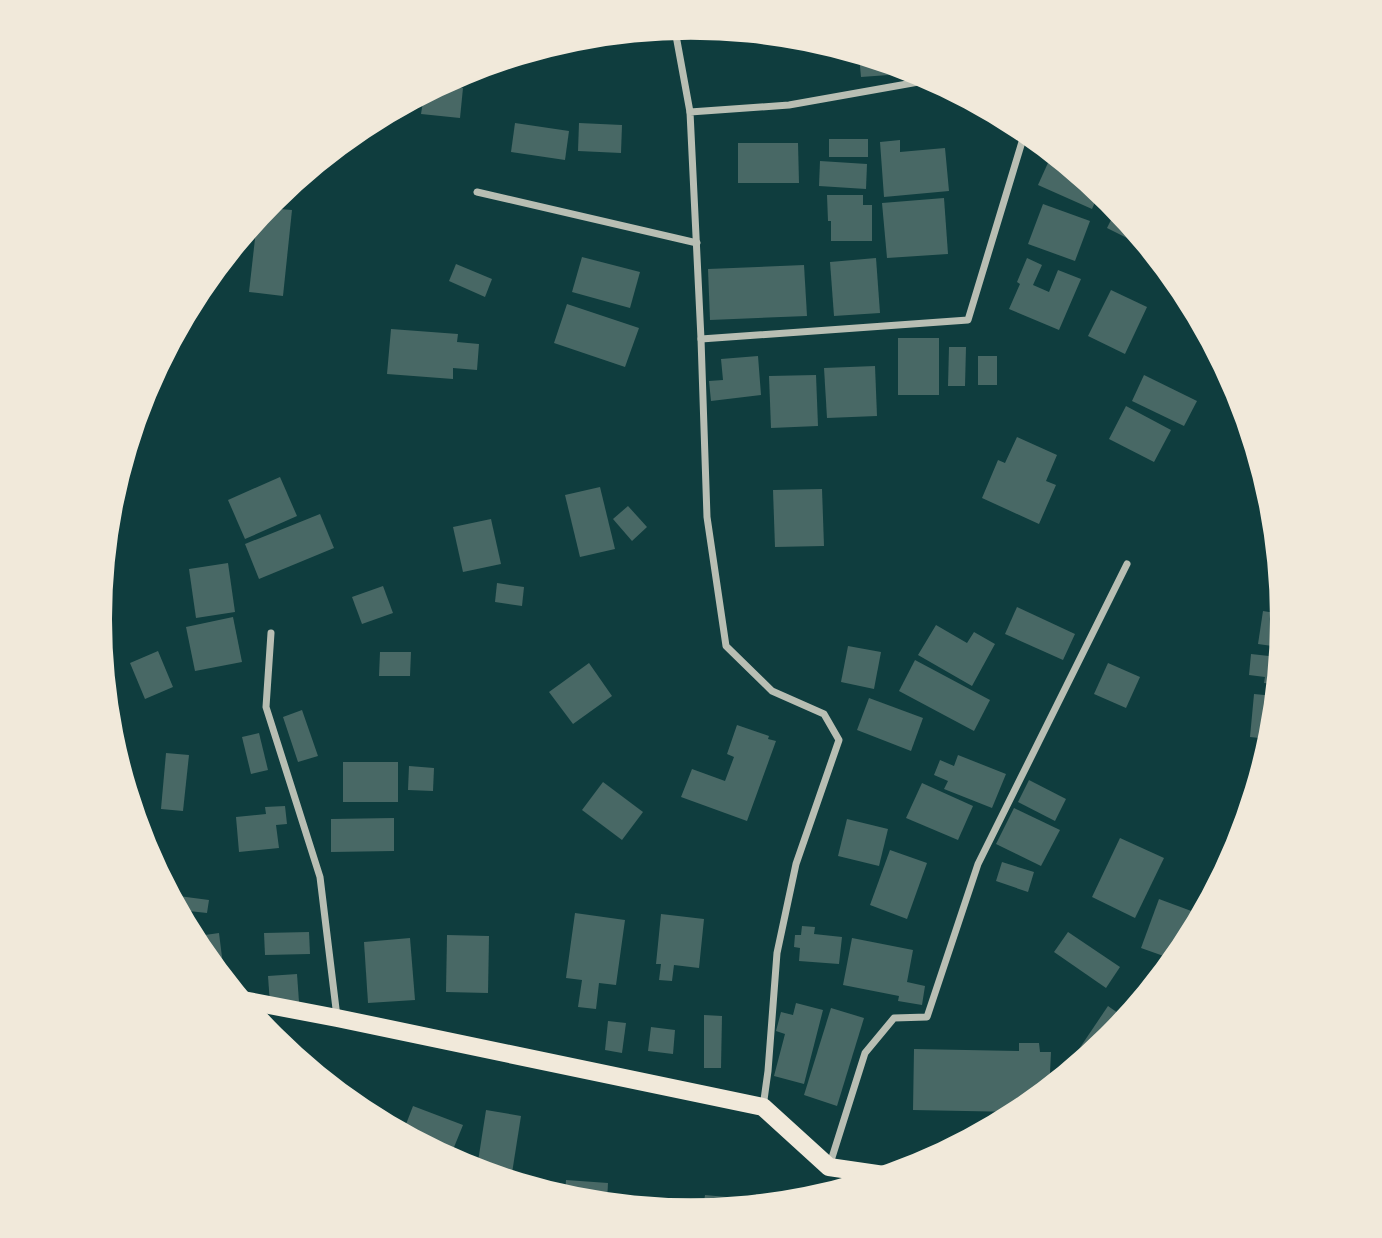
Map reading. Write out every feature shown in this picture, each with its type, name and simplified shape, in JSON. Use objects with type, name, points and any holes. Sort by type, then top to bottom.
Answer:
[{"type":"main road","points":[[258,1003],[763,1107],[829,1167],[862,1172]]},
{"type":"street","points":[[677,40],[690,112],[707,517],[726,646],[772,691],[824,714],[839,740],[796,864],[777,953],[763,1107]]},
{"type":"street","points":[[690,112],[789,105],[909,83]]},
{"type":"street","points":[[701,339],[968,320],[1021,144]]},
{"type":"street","points":[[477,192],[697,243]]},
{"type":"street","points":[[829,1167],[865,1053],[894,1018],[927,1017],[978,864],[1127,564]]},
{"type":"street","points":[[271,634],[266,708],[320,877],[337,1018]]},
{"type":"building","points":[[860,66],[888,75],[861,77]]},
{"type":"building","points":[[463,88],[460,118],[421,114],[422,107]]},
{"type":"building","points":[[515,123],[569,131],[565,160],[511,152]]},
{"type":"building","points":[[579,123],[622,125],[621,153],[578,151]]},
{"type":"building","points":[[829,139],[868,139],[868,157],[829,157]]},
{"type":"building","points":[[900,140],[900,152],[945,148],[949,191],[884,197],[880,142]]},
{"type":"building","points":[[738,143],[798,143],[799,183],[738,183]]},
{"type":"building","points":[[820,161],[867,164],[866,189],[819,186]]},
{"type":"building","points":[[1048,164],[1094,204],[1092,209],[1038,185]]},
{"type":"building","points":[[827,195],[863,195],[863,205],[872,205],[872,241],[831,241]]},
{"type":"building","points":[[944,198],[948,254],[887,258],[882,203]]},
{"type":"building","points":[[1043,204],[1090,221],[1075,261],[1028,244]]},
{"type":"building","points":[[283,209],[292,210],[283,296],[249,292],[255,238]]},
{"type":"building","points":[[1111,221],[1127,238],[1107,228]]},
{"type":"building","points":[[582,257],[640,272],[630,308],[572,292]]},
{"type":"building","points":[[876,258],[880,313],[834,316],[830,262]]},
{"type":"building","points":[[1027,258],[1042,265],[1033,285],[1049,292],[1058,270],[1081,279],[1059,330],[1009,309]]},
{"type":"building","points":[[456,264],[492,279],[485,297],[449,281]]},
{"type":"building","points":[[804,265],[807,316],[710,320],[708,269]]},
{"type":"building","points":[[1111,290],[1147,307],[1125,354],[1088,336]]},
{"type":"building","points":[[567,304],[639,328],[625,367],[554,343]]},
{"type":"building","points":[[391,329],[458,334],[457,342],[479,344],[477,370],[453,368],[453,379],[387,374]]},
{"type":"building","points":[[898,338],[939,338],[939,395],[898,395]]},
{"type":"building","points":[[949,347],[966,347],[965,386],[948,386]]},
{"type":"building","points":[[758,356],[761,395],[711,401],[709,381],[723,380],[721,359]]},
{"type":"building","points":[[978,356],[997,356],[997,385],[978,385]]},
{"type":"building","points":[[875,366],[877,416],[827,418],[824,368]]},
{"type":"building","points":[[816,375],[818,426],[771,428],[769,376]]},
{"type":"building","points":[[1144,375],[1197,401],[1184,426],[1132,401]]},
{"type":"building","points":[[1126,406],[1171,430],[1154,462],[1109,439]]},
{"type":"building","points":[[1017,437],[1057,455],[1046,481],[1056,485],[1039,524],[982,498],[998,460],[1005,463]]},
{"type":"building","points":[[280,477],[297,516],[245,539],[228,500]]},
{"type":"building","points":[[600,487],[615,549],[580,557],[565,495]]},
{"type":"building","points":[[822,489],[824,546],[775,547],[773,490]]},
{"type":"building","points":[[628,506],[647,527],[632,541],[613,519]]},
{"type":"building","points":[[320,514],[334,548],[259,579],[245,544]]},
{"type":"building","points":[[491,519],[501,564],[463,572],[453,527]]},
{"type":"building","points":[[228,563],[235,612],[196,618],[189,569]]},
{"type":"building","points":[[497,583],[524,587],[522,606],[495,602]]},
{"type":"building","points":[[383,586],[393,613],[362,624],[352,597]]},
{"type":"building","points":[[1017,607],[1075,634],[1063,660],[1005,634]]},
{"type":"building","points":[[1263,611],[1270,612],[1269,646],[1258,644]]},
{"type":"building","points":[[233,617],[242,662],[195,671],[186,627]]},
{"type":"building","points":[[936,625],[967,643],[974,632],[995,644],[972,686],[918,655]]},
{"type":"building","points":[[848,646],[881,652],[874,689],[841,682]]},
{"type":"building","points":[[158,651],[173,687],[145,699],[130,663]]},
{"type":"building","points":[[380,652],[411,652],[410,676],[379,676]]},
{"type":"building","points":[[1251,654],[1269,656],[1266,683],[1264,683],[1265,677],[1249,675]]},
{"type":"building","points":[[915,660],[990,700],[974,731],[899,691]]},
{"type":"building","points":[[589,663],[612,696],[573,724],[549,692]]},
{"type":"building","points":[[1108,663],[1140,677],[1126,708],[1094,694]]},
{"type":"building","points":[[1254,694],[1265,695],[1258,738],[1250,737]]},
{"type":"building","points":[[869,698],[923,718],[911,751],[857,730]]},
{"type":"building","points":[[302,710],[318,756],[298,762],[283,717]]},
{"type":"building","points":[[737,725],[776,741],[747,821],[681,797],[692,769],[725,781],[734,757],[727,754]]},
{"type":"building","points":[[259,733],[268,770],[251,774],[242,737]]},
{"type":"building","points":[[166,753],[189,755],[183,811],[161,809]]},
{"type":"building","points":[[958,755],[1006,774],[992,808],[944,789],[948,781],[934,775],[940,760],[954,766]]},
{"type":"building","points":[[343,762],[398,762],[398,802],[343,802]]},
{"type":"building","points":[[409,766],[434,768],[433,791],[408,790]]},
{"type":"building","points":[[1029,780],[1066,799],[1055,821],[1018,802]]},
{"type":"building","points":[[603,782],[643,812],[622,840],[582,810]]},
{"type":"building","points":[[922,783],[973,806],[958,840],[906,818]]},
{"type":"building","points":[[285,806],[287,824],[276,825],[279,848],[239,852],[236,817],[266,814],[265,807]]},
{"type":"building","points":[[1014,808],[1060,830],[1041,866],[996,844]]},
{"type":"building","points":[[394,818],[394,851],[331,852],[331,819]]},
{"type":"building","points":[[847,819],[888,829],[879,866],[838,856]]},
{"type":"building","points":[[1120,838],[1164,858],[1135,918],[1092,897]]},
{"type":"building","points":[[890,850],[927,863],[907,919],[870,905]]},
{"type":"building","points":[[1002,862],[1034,872],[1028,892],[996,881]]},
{"type":"building","points":[[184,897],[209,900],[207,913],[192,911]]},
{"type":"building","points":[[1159,899],[1190,911],[1162,955],[1141,948]]},
{"type":"building","points":[[575,913],[625,920],[616,985],[599,983],[596,1009],[578,1007],[582,980],[566,978]]},
{"type":"building","points":[[661,914],[704,919],[699,968],[674,965],[672,981],[659,980],[661,964],[656,964]]},
{"type":"building","points":[[802,926],[815,927],[814,934],[842,937],[839,964],[799,961],[800,948],[794,947],[795,935],[801,935]]},
{"type":"building","points":[[309,932],[310,954],[265,955],[264,933]]},
{"type":"building","points":[[1068,932],[1120,967],[1106,988],[1054,952]]},
{"type":"building","points":[[219,933],[222,957],[210,941],[206,935]]},
{"type":"building","points":[[447,935],[489,936],[488,993],[446,992]]},
{"type":"building","points":[[410,938],[415,1000],[368,1003],[364,942]]},
{"type":"building","points":[[852,938],[913,950],[907,982],[925,986],[922,1005],[898,1001],[899,996],[843,985]]},
{"type":"building","points":[[297,974],[299,1002],[270,1004],[268,976]]},
{"type":"building","points":[[796,1003],[823,1010],[804,1084],[774,1076],[785,1034],[776,1031],[781,1012],[793,1015]]},
{"type":"building","points":[[1108,1006],[1116,1012],[1100,1028],[1081,1047]]},
{"type":"building","points":[[831,1008],[864,1018],[837,1106],[804,1095]]},
{"type":"building","points":[[704,1015],[722,1016],[721,1068],[704,1068]]},
{"type":"building","points":[[608,1021],[626,1023],[622,1053],[605,1050]]},
{"type":"building","points":[[651,1027],[675,1030],[673,1054],[648,1051]]},
{"type":"building","points":[[1019,1043],[1039,1043],[1040,1052],[1051,1052],[1050,1072],[994,1112],[913,1110],[914,1049],[1019,1051]]},
{"type":"building","points":[[413,1106],[463,1125],[454,1147],[407,1123]]},
{"type":"building","points":[[486,1110],[521,1116],[513,1169],[479,1157]]},
{"type":"building","points":[[566,1180],[608,1183],[608,1192],[578,1187],[566,1184]]}]
